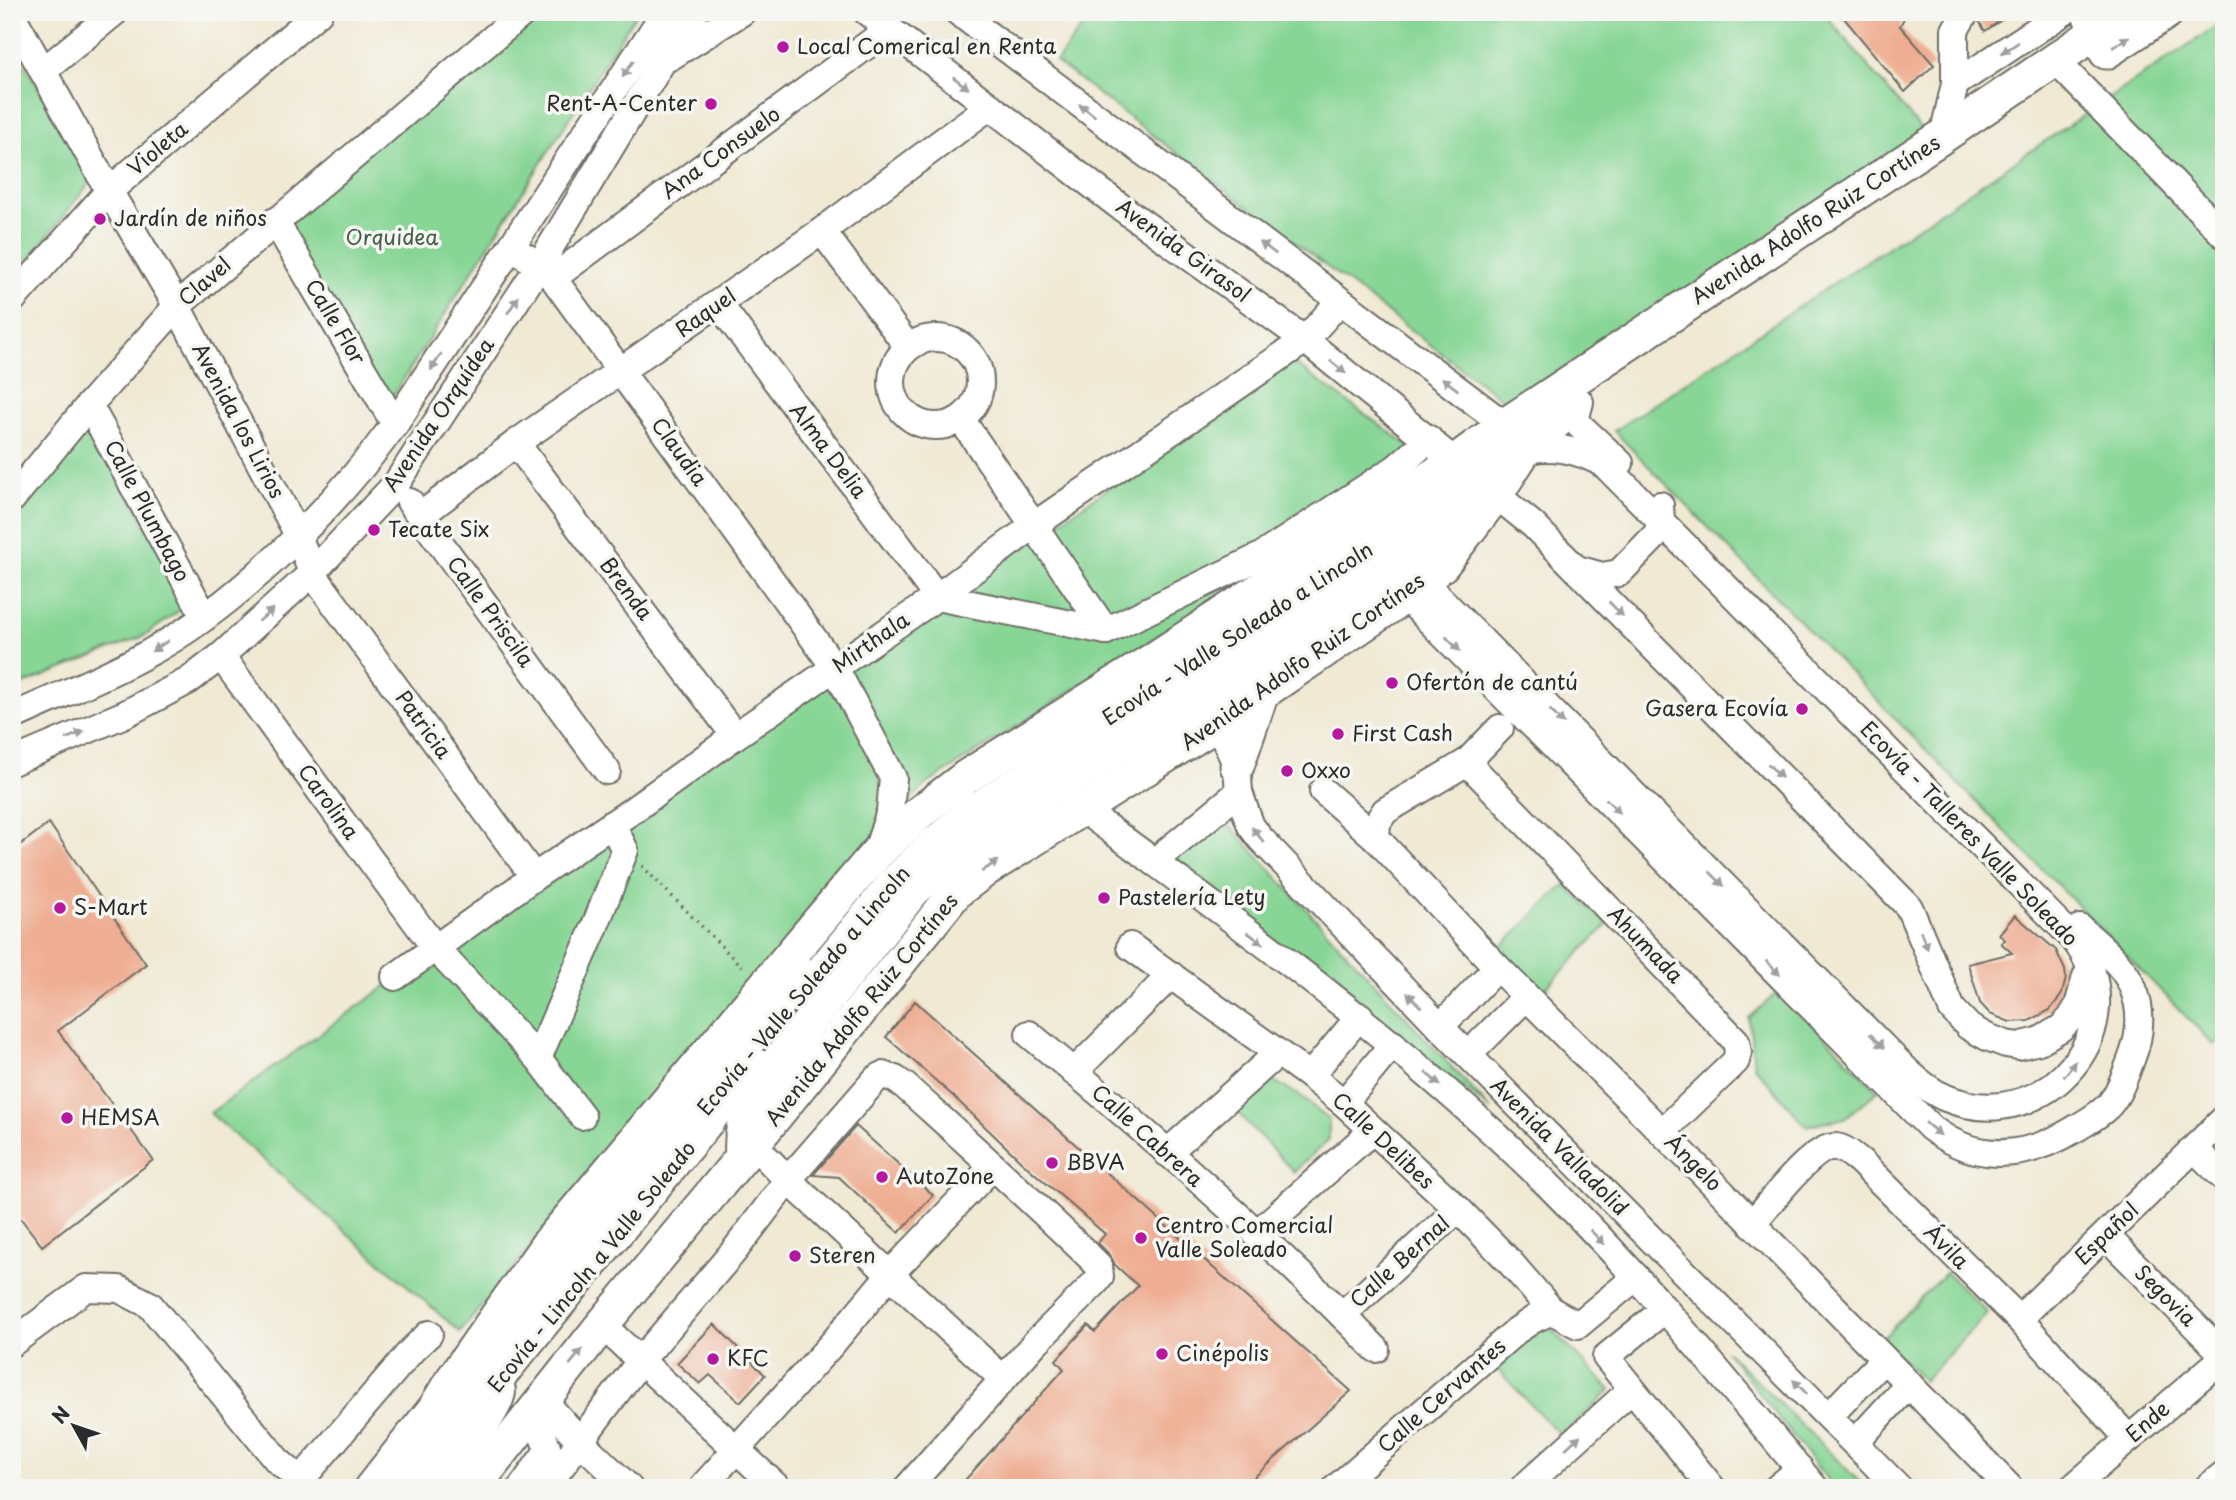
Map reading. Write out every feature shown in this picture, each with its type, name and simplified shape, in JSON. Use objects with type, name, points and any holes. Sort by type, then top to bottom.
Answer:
[{"type":"main road","name":"Avenida Adolfo Ruiz Cortínes","points":[[480,1376],[547,1245],[876,854],[912,820],[966,777],[1184,679],[1943,136],[2062,68],[2089,23],[2126,12]]},
{"type":"main road","points":[[385,1488],[480,1376],[559,1251],[881,862],[925,820],[985,775],[1184,679],[1409,580],[1424,540],[1514,443],[2062,68],[2167,12]]},
{"type":"main road","name":"Avenida Adolfo Ruiz Cortínes","points":[[1184,679],[1262,691],[1409,580],[1442,565],[1454,550],[1514,443]]},
{"type":"main road","name":"Avenida Adolfo Ruiz Cortínes","points":[[472,1488],[957,891],[988,867],[1082,809],[1184,679]]},
{"type":"main road","points":[[748,1151],[741,1140],[744,1115],[754,1091],[912,892],[973,839],[1184,679]]},
{"type":"main road","points":[[1238,779],[1262,691]]},
{"type":"main road","points":[[371,1488],[435,1408],[480,1376]]},
{"type":"main road","points":[[431,1488],[485,1419],[498,1393],[480,1376]]},
{"type":"street","points":[[43,71],[115,12]]},
{"type":"street","name":"Violeta","points":[[14,293],[109,191],[319,12]]},
{"type":"street","name":"Clavel","points":[[12,499],[89,405],[177,306],[524,12]]},
{"type":"street","name":"Avenida Orquídea","points":[[12,717],[148,654],[205,617],[298,535],[396,424],[665,12]]},
{"type":"street","name":"Avenida Orquídea","points":[[12,762],[161,697],[221,656],[312,573],[396,484],[546,272],[662,62],[695,12]]},
{"type":"street","points":[[662,62],[742,12]]},
{"type":"street","name":"Avenida Girasol","points":[[867,12],[1118,205],[1305,340],[1429,439],[1514,443]]},
{"type":"street","points":[[958,12],[1339,302],[1514,443],[1603,446]]},
{"type":"street","points":[[1955,85],[2030,21],[2064,12]]},
{"type":"street","name":"Avenida los Lirios","points":[[12,15],[109,191],[177,306],[298,535],[312,573]]},
{"type":"street","points":[[1943,136],[1955,85],[1953,18]]},
{"type":"street","name":"Ana Consuelo","points":[[546,272],[890,29]]},
{"type":"street","points":[[2062,68],[2224,235]]},
{"type":"street","name":"Raquel","points":[[420,516],[516,443],[822,232],[990,106]]},
{"type":"street","name":"Calle Flor","points":[[275,221],[396,424]]},
{"type":"street","points":[[822,232],[908,347]]},
{"type":"street","name":"Claudia","points":[[512,248],[546,272],[835,668],[893,778],[905,790],[912,820]]},
{"type":"street","name":"Mirthala","points":[[396,977],[534,877],[937,597],[1033,526],[1305,340],[1339,302]]},
{"type":"street","name":"Alma Delia","points":[[719,304],[937,597]]},
{"type":"street","points":[[938,338],[953,341],[967,350],[976,363],[980,378],[979,394],[972,408],[961,419],[949,425],[925,426],[913,421],[896,404],[891,380],[894,368],[908,347],[922,340],[938,338]]},
{"type":"street","name":"Calle Plumbago","points":[[89,405],[205,617]]},
{"type":"street","points":[[1514,443],[1576,417],[1579,425],[1603,446],[1660,512],[1657,534],[1619,573],[1602,576],[1577,569]]},
{"type":"street","points":[[961,419],[1106,631]]},
{"type":"street","points":[[937,597],[1106,631],[1261,556],[1396,468],[1429,439]]},
{"type":"street","name":"Brenda","points":[[516,443],[735,736]]},
{"type":"street","points":[[1409,580],[1931,1128],[1942,1136],[1984,1152],[2024,1152],[2063,1136],[2097,1115],[2110,1103],[2133,1053],[2140,1018],[2132,984],[2122,969],[2089,950],[2078,1006],[2070,1019],[2050,1035],[2018,1046],[1998,1042],[1969,1027],[1952,1009],[1909,907],[1529,522],[1514,443]]},
{"type":"street","name":"Ecovía - Talleres Valle Soleado","points":[[1514,443],[1583,454],[1597,460],[1660,512],[2074,939],[2086,955],[2089,950]]},
{"type":"street","name":"Calle Priscila","points":[[374,452],[607,771]]},
{"type":"street","points":[[1454,550],[1471,534],[1499,517],[1529,522]]},
{"type":"street","name":"Patricia","points":[[312,573],[534,877]]},
{"type":"street","name":"Ecovía - Talleres Valle Soleado","points":[[1409,580],[1907,1071],[1935,1093],[1965,1104],[2003,1106],[2043,1093],[2060,1082],[2084,1049],[2093,1022],[2095,993],[2089,950]]},
{"type":"street","name":"Carolina","points":[[221,656],[435,948],[538,1058],[582,1116]]},
{"type":"street","name":"Avenida Valladolid","points":[[1184,679],[1238,779],[1251,826],[1260,838],[1440,1027],[1899,1488]]},
{"type":"street","points":[[1376,838],[1377,823],[1385,811],[1467,762],[1500,728]]},
{"type":"street","name":"Ahumada","points":[[1467,762],[1736,1041],[1736,1061],[1662,1132]]},
{"type":"street","points":[[876,854],[890,811],[893,778]]},
{"type":"street","points":[[1154,862],[1238,779]]},
{"type":"street","name":"Ángelo","points":[[1323,790],[1376,838],[1526,997],[2010,1488]]},
{"type":"street","name":"Avenida Valladolid","points":[[1082,809],[1360,1016],[1546,1182],[1636,1277],[1807,1478]]},
{"type":"street","points":[[538,1058],[625,850],[612,824]]},
{"type":"street","name":"Calle Delibes","points":[[1130,946],[1344,1103],[1458,1209],[1509,1261],[1552,1311],[1578,1325],[1636,1277]]},
{"type":"street","points":[[1440,1027],[1497,967]]},
{"type":"street","points":[[1074,1072],[1171,975]]},
{"type":"street","points":[[1468,1055],[1526,997]]},
{"type":"street","points":[[1310,1076],[1360,1016]]},
{"type":"street","name":"Calle Cabrera","points":[[1028,1034],[1167,1153],[1376,1349]]},
{"type":"street","points":[[1344,1103],[1393,1044]]},
{"type":"street","points":[[1167,1153],[1278,1054]]},
{"type":"street","points":[[545,1488],[642,1360],[735,1250],[788,1180],[876,1079],[883,1075],[905,1086],[1066,1232],[1099,1266],[1100,1272],[1096,1282],[1035,1343],[908,1488]]},
{"type":"street","name":"Español","points":[[2019,1320],[2224,1119]]},
{"type":"street","points":[[1256,1234],[1372,1131]]},
{"type":"street","name":"Ávila","points":[[1752,1224],[1810,1158],[1824,1149],[1835,1147],[1860,1161],[2019,1320],[2129,1439]]},
{"type":"street","points":[[2195,1149],[2224,1178]]},
{"type":"street","points":[[748,1151],[788,1180],[1003,1379]]},
{"type":"street","points":[[705,1484],[831,1345],[891,1273],[993,1166]]},
{"type":"street","name":"Calle Bernal","points":[[1342,1315],[1458,1209]]},
{"type":"street","name":"Segovia","points":[[2106,1236],[2224,1356]]},
{"type":"street","points":[[12,1343],[86,1289],[119,1289],[150,1305],[297,1484],[412,1350],[429,1334]]},
{"type":"street","points":[[1664,1310],[1606,1357],[1710,1487]]},
{"type":"street","name":"Calle Cervantes","points":[[1336,1488],[1517,1331],[1552,1311]]},
{"type":"street","points":[[602,1325],[778,1488]]},
{"type":"street","name":"Ende","points":[[2072,1488],[2224,1356]]},
{"type":"street","points":[[1829,1416],[1884,1359]]},
{"type":"street","points":[[399,1488],[480,1376]]},
{"type":"street","name":"Ecovía - Lincoln a Valle Soleado","points":[[415,1488],[480,1376]]},
{"type":"street","points":[[1855,1443],[1909,1384]]},
{"type":"street","points":[[1523,1488],[1631,1390]]},
{"type":"street","points":[[537,1405],[629,1488]]},
{"type":"street","points":[[521,1488],[547,1452],[537,1405]]},
{"type":"street","points":[[2207,1488],[2224,1474]]},
{"type":"street","points":[[1777,1488],[1807,1478]]},
{"type":"path","points":[[625,850],[762,987]]},
{"type":"green space","name":"Orquidea","points":[[541,12],[637,12],[384,410],[281,217]]},
{"type":"green space","points":[[1093,12],[1823,12],[1925,134],[1510,405],[1056,62]]},
{"type":"green space","points":[[2224,21],[2224,1036],[2214,1045],[1614,431]]},
{"type":"green space","points":[[12,43],[92,180],[19,272],[12,267]]},
{"type":"green space","points":[[1292,362],[1430,461],[927,784],[890,820],[460,1332],[210,1113],[464,930]]},
{"type":"green space","points":[[88,417],[188,604],[146,635],[12,689],[12,514]]},
{"type":"green space","points":[[1222,817],[1492,1111],[1168,856]]},
{"type":"green space","points":[[1564,885],[1608,924],[1543,991],[1497,951]]},
{"type":"green space","points":[[1780,990],[1878,1091],[1845,1118],[1806,1126],[1754,1066],[1749,1018]]},
{"type":"green space","points":[[1269,1078],[1300,1096],[1329,1120],[1329,1139],[1294,1172],[1231,1106]]},
{"type":"green space","points":[[1946,1272],[1988,1313],[1923,1381],[1882,1339]]},
{"type":"green space","points":[[1544,1322],[1611,1390],[1561,1436],[1497,1369]]},
{"type":"green space","points":[[1726,1351],[1866,1488],[1834,1488]]},
{"type":"building","points":[[1839,12],[1907,12],[1900,26],[1934,65],[1905,92]]},
{"type":"building","points":[[1982,12],[2013,12],[1985,31],[1979,21]]},
{"type":"building","points":[[49,823],[146,964],[58,1031],[153,1160],[42,1246],[12,1207],[12,851]]},
{"type":"building","points":[[2015,915],[2056,950],[2066,978],[2062,994],[2050,1010],[2029,1021],[2010,1022],[1990,1014],[1980,1003],[1968,964],[2012,953],[2001,943],[2005,940],[1999,934]]},
{"type":"building","name":"Centro Comercial Valle Soleado","points":[[915,1001],[1351,1391],[1242,1488],[958,1488],[1064,1369],[1056,1360],[1088,1325],[1095,1332],[1138,1286],[1115,1265],[1110,1255],[1098,1243],[1105,1234],[1025,1165],[886,1037]]},
{"type":"building","points":[[856,1126],[933,1195],[899,1233],[839,1177],[813,1175]]},
{"type":"building","points":[[714,1324],[765,1375],[740,1402],[710,1375],[700,1384],[677,1363]]},
{"type":"place","name":"Local Comerical en Renta","points":[[783,47]]},
{"type":"place","name":"Rent-A-Center","points":[[711,104]]},
{"type":"place","name":"Jardín de niños","points":[[100,219]]},
{"type":"place","name":"Tecate Six","points":[[374,530]]},
{"type":"place","name":"Ofertón de cantú","points":[[1392,683]]},
{"type":"place","name":"Gasera Ecovía","points":[[1802,709]]},
{"type":"place","name":"First Cash","points":[[1338,734]]},
{"type":"place","name":"Oxxo","points":[[1287,771]]},
{"type":"place","name":"Pastelería Lety","points":[[1104,898]]},
{"type":"place","name":"S-Mart","points":[[60,908]]},
{"type":"place","name":"HEMSA","points":[[67,1118]]},
{"type":"place","name":"BBVA","points":[[1052,1163]]},
{"type":"place","name":"AutoZone","points":[[882,1177]]},
{"type":"place","name":"Centro Comercial Valle Soleado","points":[[1141,1238]]},
{"type":"place","name":"Steren","points":[[795,1256]]},
{"type":"place","name":"Cinépolis","points":[[1162,1354]]},
{"type":"place","name":"KFC","points":[[713,1359]]}]
